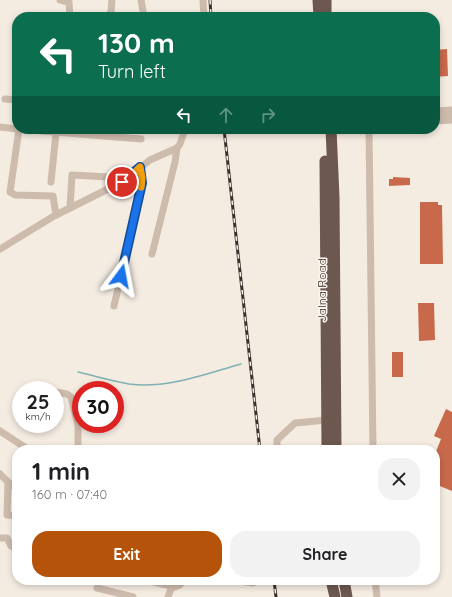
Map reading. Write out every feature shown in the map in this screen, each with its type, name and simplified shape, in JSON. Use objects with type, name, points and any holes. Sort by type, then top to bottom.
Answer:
[{"type":"highway","points":[[318,0],[319,12]]},
{"type":"highway","points":[[326,0],[326,12]]},
{"type":"highway","name":"Jalna Road","points":[[324,134],[327,445]]},
{"type":"highway","name":"Jalna Road","points":[[331,134],[334,197],[336,445]]},
{"type":"highway","points":[[332,585],[335,597]]},
{"type":"highway","points":[[345,585],[347,597]]},
{"type":"street","points":[[60,0],[70,2],[70,12]]},
{"type":"street","points":[[111,12],[112,0]]},
{"type":"street","points":[[141,0],[143,12]]},
{"type":"street","points":[[203,0],[204,12]]},
{"type":"street","points":[[5,99],[12,100]]},
{"type":"street","points":[[440,112],[452,111]]},
{"type":"street","points":[[440,120],[452,119]]},
{"type":"street","points":[[0,127],[12,128]]},
{"type":"street","points":[[17,134],[10,192],[15,195],[53,196],[56,215]]},
{"type":"street","points":[[51,182],[56,134]]},
{"type":"street","points":[[98,134],[141,139]]},
{"type":"street","points":[[152,254],[175,162],[177,148],[183,134]]},
{"type":"street","points":[[369,134],[373,445]]},
{"type":"street","points":[[0,249],[56,215],[127,178],[153,158],[177,148]]},
{"type":"street","points":[[114,306],[142,183],[140,167]]},
{"type":"street","points":[[70,208],[72,175],[127,178]]},
{"type":"street","points":[[64,394],[71,397],[78,426],[78,445]]},
{"type":"street","points":[[278,445],[279,438],[295,423],[327,420]]},
{"type":"street","points":[[0,430],[22,445]]},
{"type":"street","points":[[0,474],[12,485]]},
{"type":"street","points":[[8,482],[7,515],[12,516]]},
{"type":"street","points":[[0,538],[8,538],[12,546]]},
{"type":"street","points":[[168,585],[180,585]]},
{"type":"street","points":[[376,585],[377,597]]},
{"type":"street","points":[[168,597],[172,586]]},
{"type":"street","points":[[97,588],[133,597]]},
{"type":"building","points":[[447,49],[448,76],[440,77],[440,50]]},
{"type":"building","points":[[393,177],[410,178],[410,185],[389,186],[389,179],[393,179]]},
{"type":"building","points":[[420,202],[438,202],[438,205],[442,205],[443,264],[420,264]]},
{"type":"building","points":[[418,303],[434,303],[435,340],[419,341]]},
{"type":"building","points":[[392,352],[403,352],[403,377],[392,377]]},
{"type":"building","points":[[446,409],[452,412],[452,491],[440,486],[440,445],[439,445],[441,439],[434,436]]},
{"type":"waterway","points":[[78,372],[129,384],[143,385],[172,383],[241,364]]},
{"type":"railway","points":[[210,0],[211,12]]},
{"type":"railway","points":[[225,134],[259,445]]},
{"type":"railway","points":[[275,585],[276,597]]},
{"type":"slow traffic","points":[[135,172],[140,167],[142,178],[141,187]]},
{"type":"route","points":[[121,276],[142,183],[140,167],[122,182]]}]
